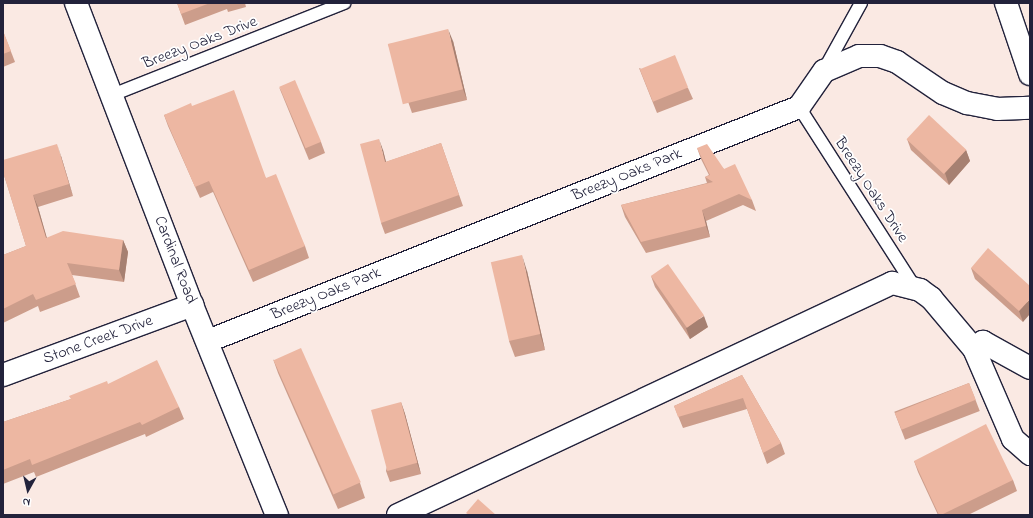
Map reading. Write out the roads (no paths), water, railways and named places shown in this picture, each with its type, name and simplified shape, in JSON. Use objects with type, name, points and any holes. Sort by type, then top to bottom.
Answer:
[{"type":"street","name":"Cardinal Road","points":[[76,3],[192,305],[208,341],[277,515]]},
{"type":"street","points":[[1006,3],[1030,74]]},
{"type":"street","points":[[799,107],[824,71],[859,56],[880,56],[897,62],[943,93],[967,103],[997,109],[1030,108]]},
{"type":"street","name":"Breezy Oaks Park","points":[[208,341],[799,107]]},
{"type":"street","points":[[398,515],[892,283],[916,289],[930,298],[974,349],[1013,439],[1030,454]]},
{"type":"street","name":"Stone Creek Drive","points":[[3,375],[192,305]]},
{"type":"street","points":[[974,349],[983,342],[1030,368]]},
{"type":"lane","name":"Breezy Oaks Drive","points":[[112,95],[344,3]]},
{"type":"lane","points":[[824,71],[861,3]]},
{"type":"lane","name":"Breezy Oaks Drive","points":[[799,107],[916,289]]}]
